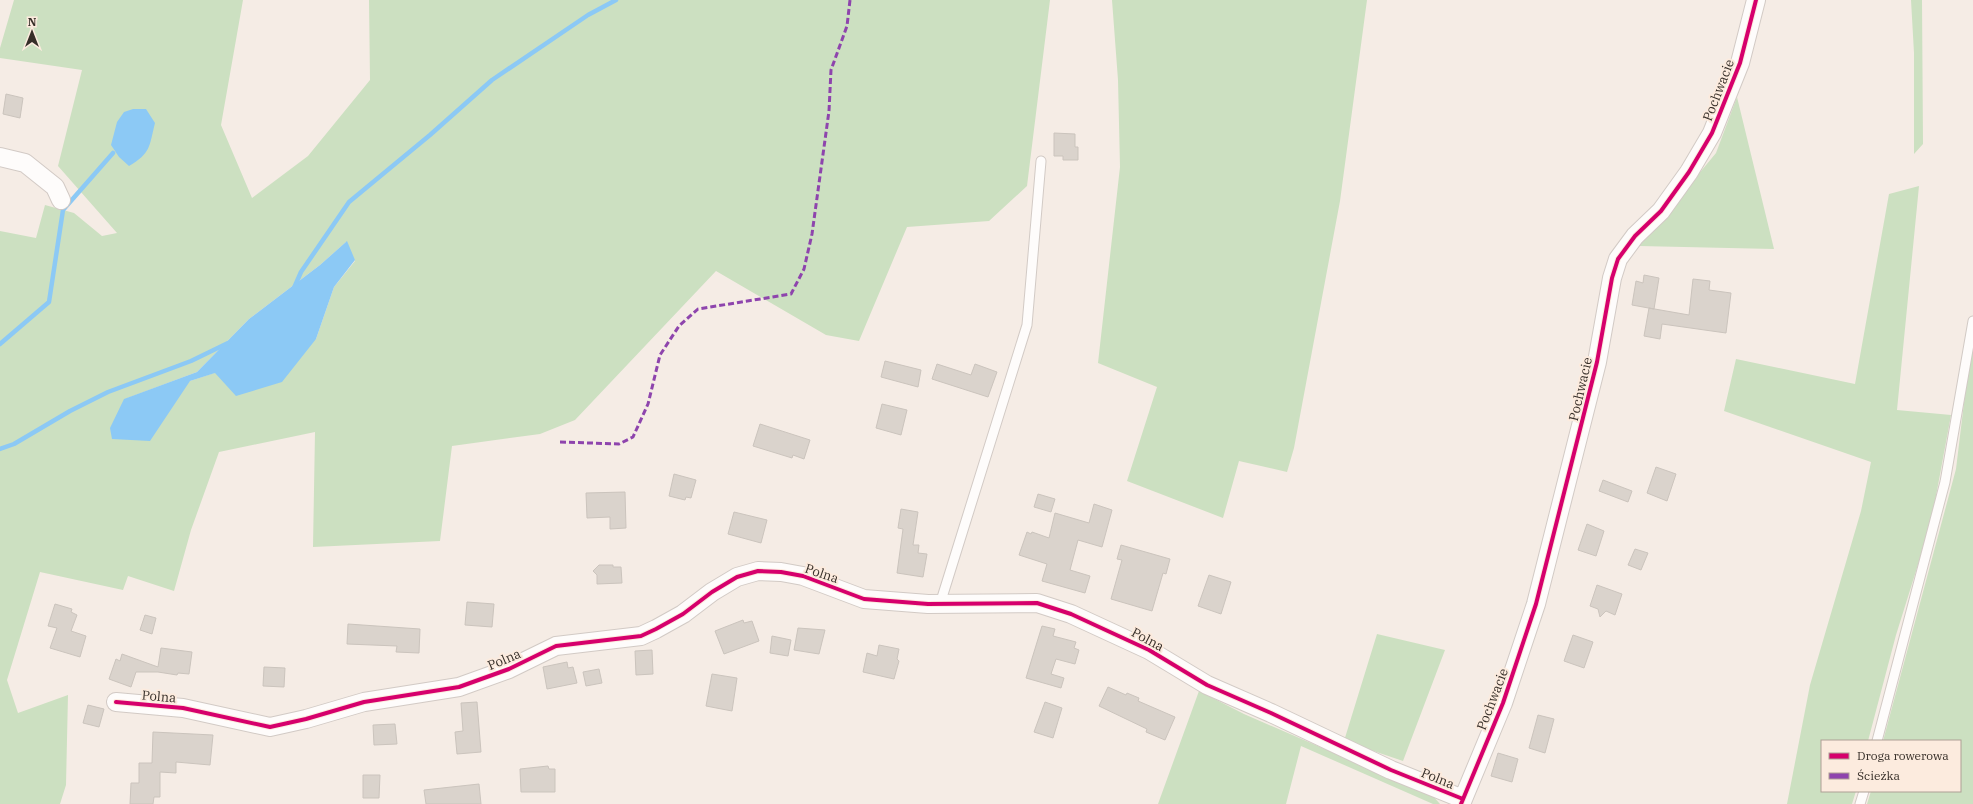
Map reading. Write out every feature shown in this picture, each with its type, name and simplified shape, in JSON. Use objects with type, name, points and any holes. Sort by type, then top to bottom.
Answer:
[{"type":"street","name":"Pochwacie","points":[[1462,801],[1503,703],[1536,604],[1597,362],[1612,278],[1618,259],[1635,236],[1661,211],[1689,172],[1712,133],[1740,63],[1756,0]]},
{"type":"street","points":[[0,157],[25,163],[55,187],[61,200]]},
{"type":"street","name":"Polna","points":[[116,702],[183,708],[270,727],[306,719],[364,702],[459,687],[510,669],[556,646],[641,636],[683,614],[712,592],[737,577],[758,571],[781,572],[803,576],[864,599],[940,604],[1037,603],[1071,614],[1149,650],[1207,685],[1462,801]]},
{"type":"lane","points":[[940,604],[1027,325],[1041,161]]},
{"type":"lane","points":[[1877,740],[1945,482],[1973,321]]},
{"type":"lane","points":[[1860,804],[1864,792]]},
{"type":"green space","points":[[14,0],[243,0],[221,125],[252,198],[308,156],[370,80],[369,0],[1050,0],[1027,186],[989,221],[907,227],[859,341],[826,335],[716,271],[575,420],[540,434],[452,446],[440,541],[313,547],[315,432],[219,452],[191,530],[174,591],[128,576],[123,590],[40,572],[7,680],[18,713],[68,695],[66,785],[60,804],[0,804],[0,231],[36,238],[45,205],[74,213],[102,236],[117,233],[58,166],[82,70],[0,58],[0,48]],"holes":[[[346,242],[355,261],[334,287],[316,339],[190,381],[125,399],[197,372],[249,319],[320,265]]]},
{"type":"green space","points":[[1112,0],[1367,0],[1340,201],[1294,448],[1287,472],[1239,461],[1223,518],[1127,481],[1157,387],[1098,363],[1120,167],[1118,80]]},
{"type":"green space","points":[[1911,0],[1922,0],[1923,144],[1914,154],[1914,53]]},
{"type":"green space","points":[[1737,97],[1774,249],[1639,246],[1716,153]]},
{"type":"green space","points":[[1919,186],[1897,410],[1951,415],[1931,523],[1896,635],[1868,740],[1821,740],[1821,792],[1856,792],[1852,804],[1787,804],[1810,685],[1861,511],[1871,462],[1724,411],[1736,359],[1855,384],[1889,194]]},
{"type":"green space","points":[[1973,328],[1973,804],[1867,804],[1871,792],[1961,792],[1961,740],[1883,740],[1956,469]]},
{"type":"green space","points":[[1377,634],[1445,650],[1403,761],[1344,741]]},
{"type":"green space","points":[[1199,691],[1244,714],[1433,796],[1440,804],[1433,804],[1301,746],[1286,804],[1158,804]]},
{"type":"water","points":[[133,109],[146,109],[155,123],[148,149],[142,157],[129,166],[119,157],[111,145],[117,122],[124,112]]},
{"type":"water","points":[[347,241],[355,260],[334,287],[316,339],[282,382],[236,396],[215,373],[190,381],[150,441],[112,439],[110,428],[124,399],[197,372],[249,319],[320,265]]},
{"type":"building","points":[[6,94],[23,98],[20,118],[3,114]]},
{"type":"building","points":[[1054,133],[1075,134],[1075,147],[1078,147],[1078,160],[1063,160],[1063,156],[1054,156]]},
{"type":"building","points":[[1644,275],[1659,278],[1654,309],[1632,305],[1636,281],[1643,283]]},
{"type":"building","points":[[1693,279],[1710,281],[1709,290],[1731,293],[1726,333],[1662,324],[1660,339],[1644,336],[1649,308],[1689,315]]},
{"type":"building","points":[[885,361],[921,370],[918,387],[881,377]]},
{"type":"building","points":[[937,364],[971,375],[975,364],[997,372],[988,397],[932,379]]},
{"type":"building","points":[[882,404],[907,410],[901,435],[876,428]]},
{"type":"building","points":[[760,424],[810,440],[804,459],[793,455],[792,458],[753,446]]},
{"type":"building","points":[[1656,467],[1676,474],[1667,501],[1647,493]]},
{"type":"building","points":[[674,474],[696,480],[691,498],[686,497],[685,500],[669,496]]},
{"type":"building","points":[[1603,480],[1632,491],[1628,502],[1599,491]]},
{"type":"building","points":[[625,492],[626,528],[610,529],[610,517],[587,518],[586,493]]},
{"type":"building","points":[[1038,494],[1055,499],[1051,512],[1034,507]]},
{"type":"building","points":[[1094,504],[1112,510],[1102,547],[1078,540],[1070,570],[1090,576],[1085,593],[1042,581],[1047,564],[1019,555],[1027,532],[1031,534],[1032,532],[1049,538],[1055,513],[1089,523]]},
{"type":"building","points":[[901,509],[918,512],[913,545],[919,545],[918,553],[927,554],[923,577],[897,573],[903,529],[898,528]]},
{"type":"building","points":[[734,512],[767,520],[761,543],[728,534]]},
{"type":"building","points":[[1587,524],[1604,531],[1596,556],[1578,550]]},
{"type":"building","points":[[1121,545],[1170,559],[1166,574],[1163,573],[1152,611],[1111,599],[1122,560],[1117,559]]},
{"type":"building","points":[[1635,549],[1648,553],[1641,570],[1628,565]]},
{"type":"building","points":[[599,565],[613,565],[613,567],[621,567],[622,583],[597,584],[597,575],[593,571]]},
{"type":"building","points":[[1209,575],[1231,582],[1221,614],[1198,606]]},
{"type":"building","points":[[1597,585],[1622,594],[1615,615],[1606,611],[1600,617],[1598,609],[1590,606]]},
{"type":"building","points":[[467,602],[494,604],[492,627],[465,625]]},
{"type":"building","points":[[55,604],[72,609],[71,612],[77,615],[71,631],[86,636],[80,657],[50,648],[57,628],[48,626]]},
{"type":"building","points":[[145,615],[156,618],[152,634],[140,630]]},
{"type":"building","points":[[743,620],[744,623],[752,621],[759,641],[724,654],[715,631]]},
{"type":"building","points":[[348,624],[420,629],[419,653],[396,652],[397,646],[347,644]]},
{"type":"building","points":[[1042,626],[1055,629],[1053,636],[1076,642],[1074,648],[1079,650],[1075,664],[1056,659],[1051,674],[1064,678],[1061,688],[1026,678]]},
{"type":"building","points":[[798,628],[825,630],[819,654],[794,650]]},
{"type":"building","points":[[1573,635],[1593,642],[1584,668],[1564,661]]},
{"type":"building","points":[[772,636],[791,640],[788,656],[770,653]]},
{"type":"building","points":[[879,645],[899,649],[897,659],[899,661],[894,679],[863,672],[867,653],[877,656]]},
{"type":"building","points":[[161,648],[192,652],[189,674],[178,673],[177,675],[158,672],[136,672],[131,687],[109,679],[116,659],[120,661],[122,654],[158,667]]},
{"type":"building","points":[[652,650],[653,674],[636,675],[635,651]]},
{"type":"building","points":[[567,662],[568,668],[573,667],[577,683],[547,689],[543,667]]},
{"type":"building","points":[[264,667],[285,668],[284,687],[263,686]]},
{"type":"building","points":[[599,669],[602,683],[586,686],[583,672]]},
{"type":"building","points":[[712,674],[737,678],[732,711],[706,706]]},
{"type":"building","points":[[1108,687],[1126,695],[1127,693],[1139,698],[1138,701],[1175,717],[1165,740],[1146,732],[1147,729],[1099,706]]},
{"type":"building","points":[[477,702],[481,752],[457,754],[455,732],[463,731],[461,703]]},
{"type":"building","points":[[1045,702],[1062,708],[1053,738],[1034,732]]},
{"type":"building","points":[[88,705],[104,709],[99,727],[83,723]]},
{"type":"building","points":[[1538,715],[1554,719],[1545,753],[1529,748]]},
{"type":"building","points":[[395,724],[397,744],[374,745],[373,725]]},
{"type":"building","points":[[153,732],[213,735],[210,765],[176,762],[176,773],[160,772],[160,797],[154,797],[153,804],[130,804],[131,783],[139,783],[139,763],[152,763]]},
{"type":"building","points":[[1498,753],[1518,759],[1512,782],[1491,776]]},
{"type":"building","points":[[548,766],[549,769],[555,769],[555,792],[521,792],[520,769]]},
{"type":"building","points":[[363,775],[380,775],[379,798],[363,798]]},
{"type":"building","points":[[479,784],[481,804],[426,804],[424,790]]},
{"type":"waterway","points":[[294,288],[301,272],[349,202],[430,135],[492,80],[588,15],[616,0]]},
{"type":"waterway","points":[[0,344],[49,302],[63,210],[113,153]]},
{"type":"waterway","points":[[0,449],[14,444],[70,411],[108,392],[191,361],[228,343]]},
{"type":"marked path","points":[[560,442],[619,444],[633,437],[648,404],[660,355],[679,326],[698,309],[791,294],[804,269],[812,234],[829,111],[831,70],[847,26],[850,0]]},
{"type":"cycle path","points":[[1461,804],[1503,703],[1536,604],[1597,362],[1612,278],[1618,259],[1635,236],[1661,211],[1689,172],[1712,133],[1740,63],[1756,0]]},
{"type":"cycle path","points":[[116,702],[183,708],[270,727],[306,719],[364,702],[459,687],[509,669],[556,646],[641,636],[683,614],[712,592],[737,577],[758,571],[781,572],[803,576],[864,599],[928,604],[1037,603],[1071,614],[1149,650],[1207,685],[1271,713],[1391,770],[1463,799]]}]
